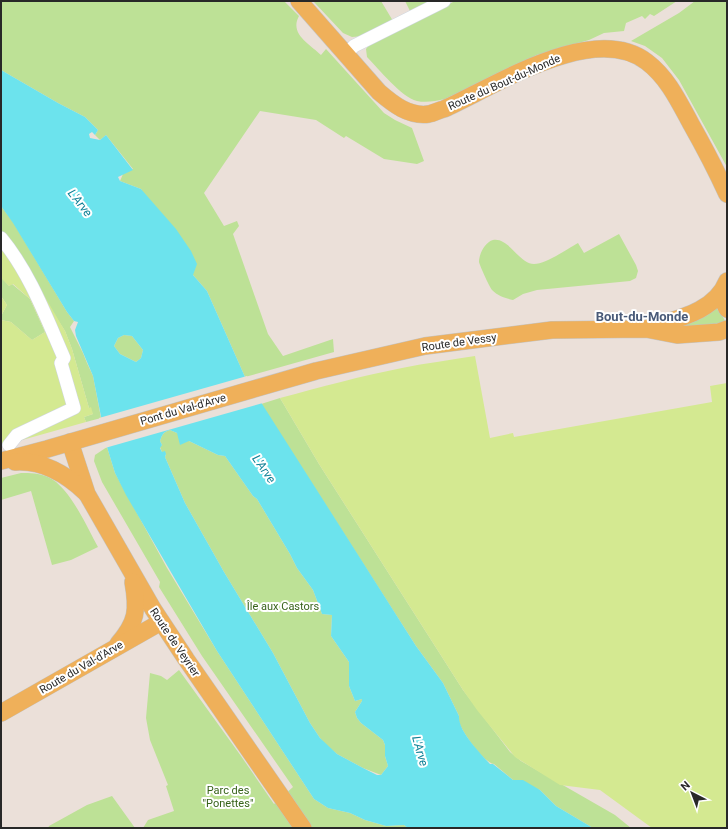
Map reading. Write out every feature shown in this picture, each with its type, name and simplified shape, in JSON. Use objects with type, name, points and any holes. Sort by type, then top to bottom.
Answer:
[{"type":"main road","name":"Route du Bout-du-Monde","points":[[298,1],[379,92],[394,105],[404,110],[417,113],[429,114],[537,65],[564,55],[586,50],[613,48],[639,56],[647,61],[669,85],[715,168],[727,194]]},
{"type":"main road","name":"Route de Vessy","points":[[646,329],[692,314],[725,295]]},
{"type":"main road","name":"Route de Vessy","points":[[276,382],[349,363],[439,344],[552,330],[646,329],[676,335],[719,332],[727,329]]},
{"type":"main road","name":"Pont du Val-d'Arve","points":[[70,442],[276,382]]},
{"type":"main road","points":[[1,462],[70,442]]},
{"type":"main road","name":"Route de Veyrier","points":[[70,442],[87,494],[132,574],[161,622],[303,828]]},
{"type":"main road","points":[[1,462],[23,462],[37,464],[53,469],[73,481],[87,494]]},
{"type":"main road","points":[[116,647],[130,629],[135,616],[136,601],[132,574]]},
{"type":"main road","name":"Route du Val-d'Arve","points":[[1,713],[161,622]]},
{"type":"street","points":[[346,54],[354,46],[444,1]]},
{"type":"street","points":[[1,238],[17,260],[31,284],[64,358],[61,363],[74,408],[17,435],[9,445]]},
{"type":"green space","points":[[1,1],[284,1],[299,16],[297,28],[302,38],[307,43],[321,55],[326,49],[384,113],[412,128],[424,161],[417,164],[384,159],[346,136],[344,138],[316,120],[260,111],[204,193],[224,226],[237,221],[239,226],[233,234],[268,334],[283,356],[333,339],[334,352],[245,377],[207,291],[193,275],[141,189],[120,181],[123,174],[133,169],[106,135],[100,140],[95,135],[98,130],[85,117],[1,70]]},
{"type":"green space","points":[[313,1],[381,1],[393,21],[364,36],[352,37],[343,33]]},
{"type":"green space","points":[[405,1],[430,1],[410,11]]},
{"type":"green space","points":[[455,1],[677,1],[654,16],[650,14],[645,19],[642,16],[626,23],[624,31],[604,33],[589,40],[537,55],[445,99],[424,102],[417,101],[404,94],[384,75],[367,57],[366,49],[369,45]]},
{"type":"green space","points":[[695,1],[727,1],[727,167],[679,80],[662,58],[645,46],[631,41],[679,13]]},
{"type":"green space","points":[[1,206],[13,222],[67,312],[74,321],[70,327],[93,376],[101,418],[86,422],[84,417],[93,414],[89,408],[72,349],[65,331],[1,232]]},
{"type":"green space","points":[[1,232],[31,273],[65,331],[72,349],[89,408],[91,407],[93,414],[84,417],[86,422],[1,446],[1,320],[11,322],[32,340],[45,332],[30,299],[13,284],[9,286],[1,279]]},
{"type":"green space","points":[[619,234],[638,271],[636,278],[630,281],[537,290],[523,294],[513,300],[504,298],[492,290],[479,262],[483,249],[487,243],[493,240],[504,242],[524,260],[534,264],[544,262],[578,243],[584,253]]},
{"type":"green space","points":[[2,278],[9,286],[12,284],[30,299],[45,332],[32,340],[11,322],[1,320],[1,316],[7,305],[1,296]]},
{"type":"green space","points":[[1,296],[7,305],[1,316]]},
{"type":"green space","points":[[716,308],[721,313],[725,321],[723,323],[672,329]]},
{"type":"green space","points":[[124,335],[132,336],[143,350],[141,358],[136,362],[120,354],[114,346],[118,338]]},
{"type":"green space","points":[[475,356],[490,438],[513,433],[514,437],[712,402],[710,386],[727,383],[727,828],[652,828],[600,790],[560,785],[515,757],[477,710],[463,690],[319,464],[280,398],[387,371]]},
{"type":"green space","points":[[280,398],[319,464],[463,690],[510,752],[521,761],[615,815],[631,828],[593,828],[556,806],[540,790],[513,780],[479,753],[461,727],[459,716],[443,683],[416,646],[261,404]]},
{"type":"green space","name":"Île aux Castors","points":[[170,430],[218,455],[225,456],[253,496],[257,499],[297,568],[313,590],[322,614],[332,615],[331,636],[349,662],[349,686],[355,701],[362,699],[355,712],[357,718],[361,723],[383,740],[385,745],[385,756],[388,766],[381,775],[363,768],[337,754],[325,744],[310,723],[273,653],[224,572],[185,503],[165,457],[166,454],[162,452],[160,447],[162,445],[160,441],[162,435]]},
{"type":"green space","name":"Parc des \"Ponettes\"","points":[[107,447],[115,473],[167,568],[217,651],[314,799],[328,808],[350,813],[365,820],[386,826],[404,825],[408,828],[143,828],[148,820],[174,811],[166,786],[168,785],[150,740],[146,718],[150,673],[161,676],[167,680],[179,670],[274,804],[293,787],[202,656],[159,587],[160,582],[102,482],[94,461],[95,455]]},
{"type":"green space","points":[[21,473],[41,475],[56,482],[77,508],[98,547],[71,560],[52,565],[31,491],[1,500],[1,478]]},
{"type":"green space","points":[[112,796],[135,828],[48,828],[49,826],[87,805]]},
{"type":"water","name":"L'Arve","points":[[1,70],[85,117],[98,130],[95,135],[92,132],[89,134],[90,138],[100,140],[106,135],[133,170],[118,177],[120,181],[141,189],[176,229],[191,251],[197,264],[193,275],[207,291],[245,377],[416,646],[443,683],[459,716],[462,728],[470,742],[490,764],[493,764],[513,780],[523,780],[540,790],[556,806],[593,828],[408,828],[404,825],[386,826],[365,820],[350,813],[328,808],[314,799],[217,651],[126,495],[115,473],[107,447],[93,376],[76,336],[75,330],[78,322],[74,321],[67,312],[13,223],[1,206]],"holes":[[[124,335],[132,336],[143,350],[141,358],[136,362],[120,354],[114,346],[118,338]],[[170,430],[177,433],[180,445],[189,441],[218,455],[225,456],[253,496],[257,499],[297,568],[313,590],[322,614],[332,615],[331,636],[349,662],[349,686],[355,701],[362,699],[355,712],[357,718],[361,723],[383,740],[385,745],[385,756],[388,766],[381,775],[377,775],[337,754],[320,738],[310,723],[273,653],[224,572],[185,503],[165,457],[165,451],[162,452],[160,448],[162,445],[160,441],[162,435]]]},
{"type":"pier","points":[[247,376],[263,403],[105,448],[99,418]]},
{"type":"district","name":"Bout-du-Monde","points":[[642,316]]}]
